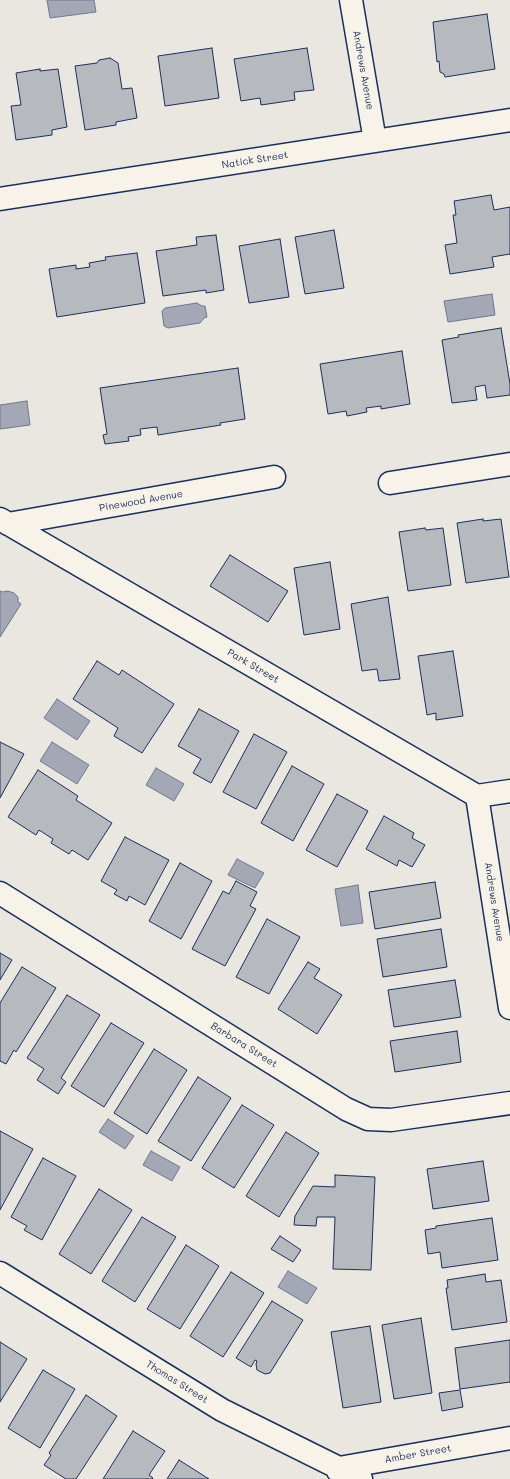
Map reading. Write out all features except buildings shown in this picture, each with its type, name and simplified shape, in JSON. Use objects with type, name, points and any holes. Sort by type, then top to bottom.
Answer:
[{"type":"street","name":"Andrews Avenue","points":[[351,0],[375,141]]},
{"type":"street","name":"Natick Street","points":[[0,199],[510,120]]},
{"type":"street","points":[[390,483],[510,464]]},
{"type":"street","name":"Pinewood Avenue","points":[[4,522],[274,477]]},
{"type":"street","name":"Park Street","points":[[4,522],[477,796]]},
{"type":"street","points":[[477,796],[510,791]]},
{"type":"street","name":"Andrews Avenue","points":[[477,796],[510,1008]]},
{"type":"street","name":"Barbara Street","points":[[0,893],[346,1109],[368,1119],[391,1120],[510,1103]]},
{"type":"street","name":"Thomas Street","points":[[0,1273],[222,1410],[336,1474],[361,1479]]},
{"type":"street","name":"Amber Street","points":[[336,1474],[510,1438]]},
{"type":"shaded area","points":[[47,0],[94,0],[96,12],[50,18]]},
{"type":"shaded area","points":[[492,294],[495,315],[448,322],[444,301]]},
{"type":"shaded area","points":[[197,303],[205,306],[207,317],[200,323],[168,328],[164,326],[162,311],[165,308]]},
{"type":"shaded area","points":[[27,401],[30,425],[0,429],[0,405]]},
{"type":"shaded area","points":[[0,591],[14,593],[18,597],[18,602],[21,604],[0,637]]},
{"type":"shaded area","points":[[57,699],[90,721],[77,740],[44,718]]},
{"type":"shaded area","points":[[52,742],[89,765],[77,784],[40,761]]},
{"type":"shaded area","points":[[156,768],[184,784],[174,801],[146,785]]},
{"type":"shaded area","points":[[237,859],[264,873],[255,888],[228,875]]},
{"type":"shaded area","points":[[358,885],[363,923],[341,926],[335,889]]},
{"type":"shaded area","points":[[108,1119],[134,1136],[125,1149],[99,1132]]},
{"type":"shaded area","points":[[151,1151],[180,1167],[172,1181],[143,1165]]},
{"type":"shaded area","points":[[288,1271],[317,1288],[307,1304],[278,1287]]}]
